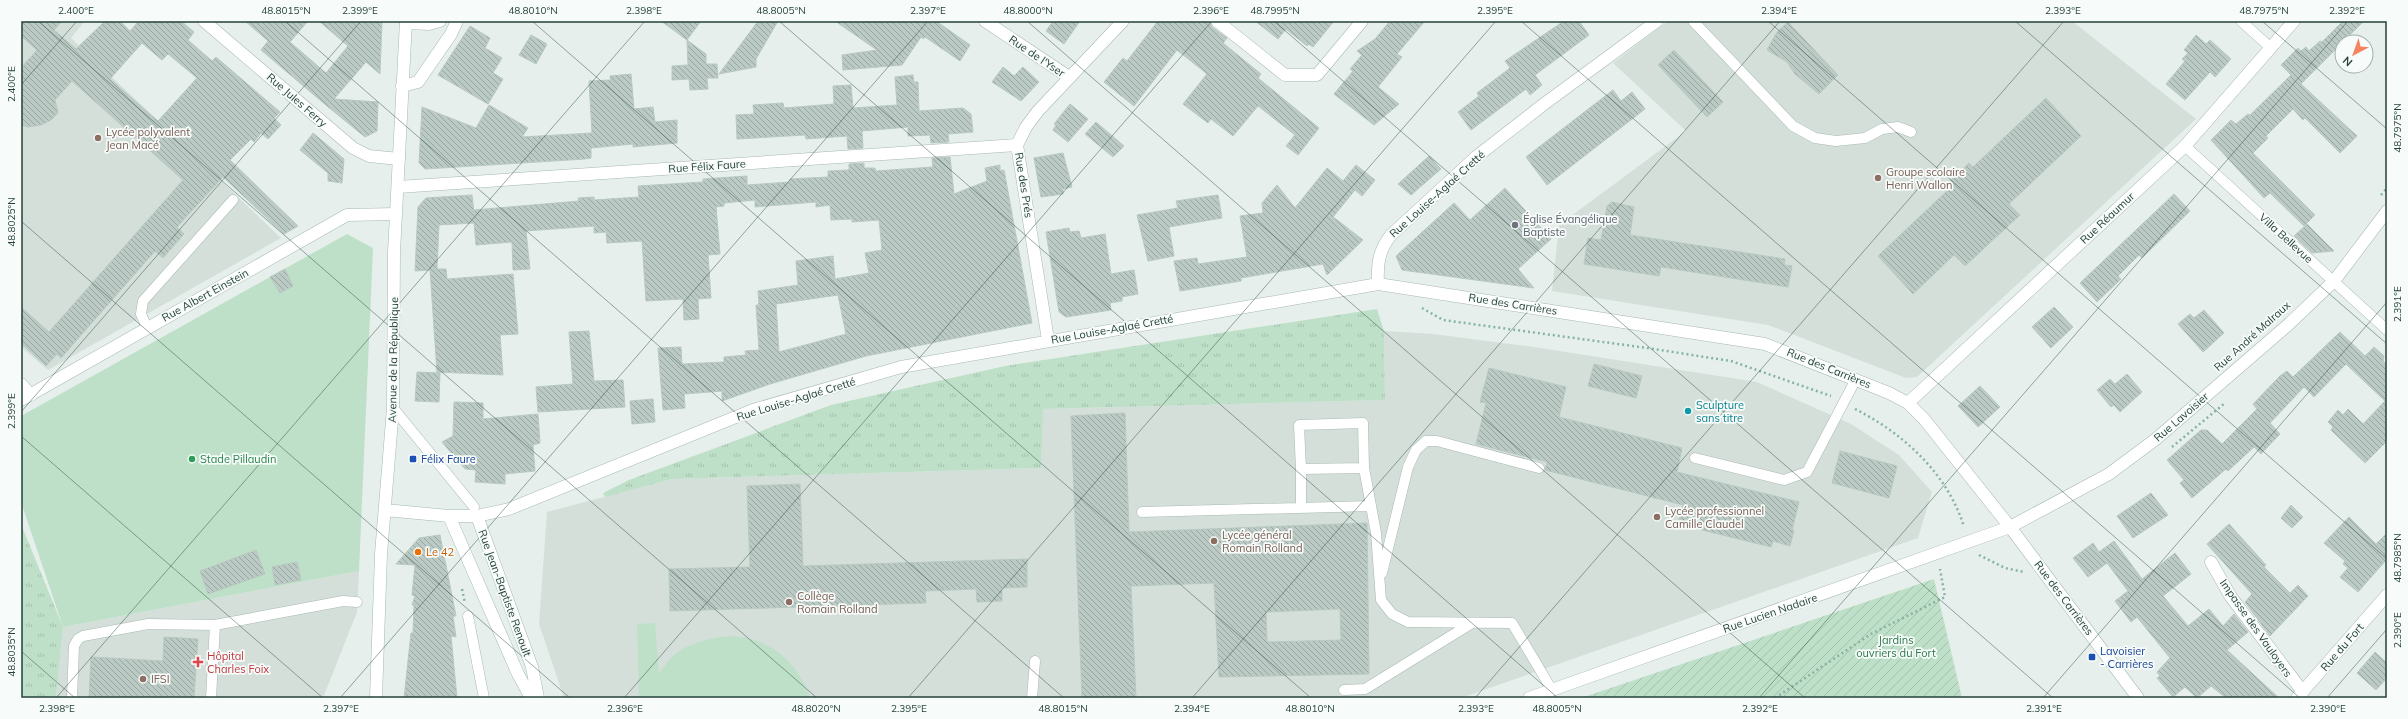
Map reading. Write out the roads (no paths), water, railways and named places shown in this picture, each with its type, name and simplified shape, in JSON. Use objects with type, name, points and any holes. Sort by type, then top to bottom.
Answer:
[{"type":"street","name":"Rue Jules Ferry","points":[[204,21],[353,148],[369,156],[399,159]]},
{"type":"street","points":[[406,22],[429,24],[440,21]]},
{"type":"street","points":[[402,86],[418,82],[451,34],[457,21]]},
{"type":"street","name":"Rue de l'Yser","points":[[985,21],[1069,77]]},
{"type":"street","name":"Rue des Prés","points":[[1048,340],[1017,145],[1026,127],[1038,111],[1123,21]]},
{"type":"street","points":[[1218,21],[1285,75],[1317,75],[1362,21]]},
{"type":"street","name":"Rue Louise-Aglaé Cretté","points":[[476,511],[509,509],[753,410],[901,367],[1048,340],[1378,284],[1379,256],[1383,245],[1391,235],[1476,157],[1657,21]]},
{"type":"street","name":"Rue Réaumur","points":[[1908,403],[2185,146],[2294,21]]},
{"type":"street","name":"Avenue de la République","points":[[376,698],[381,554],[393,408],[395,214],[398,187],[406,22]]},
{"type":"street","name":"Rue Félix Faure","points":[[398,187],[1017,145]]},
{"type":"street","points":[[2334,282],[2387,211]]},
{"type":"street","name":"Rue Albert Einstein","points":[[26,397],[347,215],[395,214]]},
{"type":"street","name":"Rue Lavoisier","points":[[2010,527],[2114,471],[2156,439],[2289,324],[2334,282]]},
{"type":"street","name":"Rue des Carrières","points":[[1378,284],[1748,340],[1783,350],[1908,403],[1924,419],[2010,527],[2138,698]]},
{"type":"street","points":[[21,384],[26,397]]},
{"type":"street","name":"Rue Jean-Baptiste Renoult","points":[[385,510],[448,516],[476,511],[532,667],[538,698]]},
{"type":"street","name":"Rue Jean-Baptiste Renoult","points":[[448,516],[518,674],[531,698]]},
{"type":"street","name":"Rue Lucien Nadaire","points":[[1529,698],[2010,527]]},
{"type":"street","name":"Impasse des Vauloyers","points":[[2211,562],[2231,596],[2300,695]]},
{"type":"street","name":"Rue du Fort","points":[[2300,695],[2387,595]]},
{"type":"lane","points":[[1693,21],[1793,126],[1815,138],[1836,141],[1865,138],[1882,129],[1898,127],[1911,132]]},
{"type":"lane","points":[[2241,21],[2270,48]]},
{"type":"lane","name":"Villa Bellevue","points":[[2185,146],[2387,330]]},
{"type":"lane","points":[[147,328],[141,314],[143,301],[233,200]]},
{"type":"lane","points":[[1695,458],[1784,480],[1807,472],[1845,404],[1856,380]]},
{"type":"lane","points":[[393,408],[476,511]]},
{"type":"lane","points":[[1301,508],[1300,425],[1363,423],[1364,468],[1376,533],[1381,600],[1392,614],[1408,622],[1512,623],[1552,690]]},
{"type":"lane","points":[[1380,583],[1408,468],[1416,450],[1426,441],[1437,441],[1539,468]]},
{"type":"lane","points":[[1300,469],[1364,468]]},
{"type":"lane","points":[[1142,512],[1371,506]]},
{"type":"lane","points":[[72,698],[74,646],[78,639],[83,636],[148,624],[215,625],[343,601],[357,602]]},
{"type":"lane","points":[[468,616],[484,698]]},
{"type":"lane","points":[[1344,690],[1365,689],[1472,623]]},
{"type":"lane","points":[[211,698],[215,625]]},
{"type":"lane","points":[[1032,698],[1034,661]]},
{"type":"place","name":"Lycée polyvalent Jean Macé","points":[[98,138]]},
{"type":"place","name":"Groupe scolaire Henri Wallon","points":[[1878,178]]},
{"type":"place","name":"Église Évangélique Baptiste","points":[[1515,225]]},
{"type":"place","name":"Sculpture sans titre","points":[[1688,411]]},
{"type":"place","name":"Stade Pillaudin","points":[[192,459]]},
{"type":"place","name":"Félix Faure","points":[[413,459]]},
{"type":"place","name":"Lycée professionnel Camille Claudel","points":[[1657,517]]},
{"type":"place","name":"Lycée général Romain Rolland","points":[[1214,541]]},
{"type":"place","name":"Le 42","points":[[418,552]]},
{"type":"place","name":"Collège Romain Rolland","points":[[789,602]]},
{"type":"place","name":"Lavoisier - Carrières","points":[[2092,657]]},
{"type":"place","name":"Hôpital Charles Foix","points":[[198,662]]},
{"type":"place","name":"IFSI","points":[[143,679]]},
{"type":"park label","name":"Jardins ouvriers du Fort","points":[[1896,646]]}]
